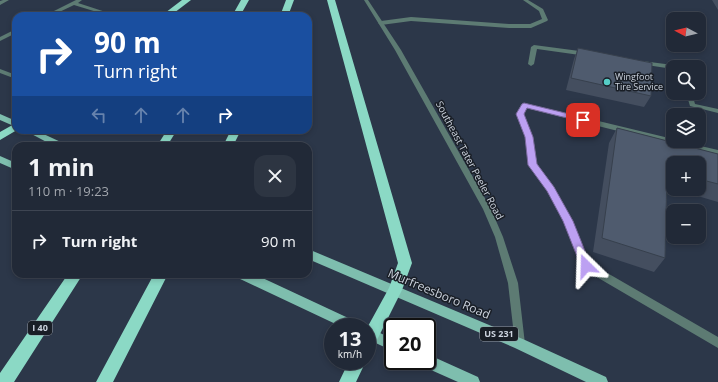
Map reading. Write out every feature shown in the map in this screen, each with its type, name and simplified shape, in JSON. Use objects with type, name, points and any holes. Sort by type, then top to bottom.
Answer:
[{"type":"highway","points":[[170,12],[186,0]]},
{"type":"highway","points":[[238,12],[245,0]]},
{"type":"highway","points":[[286,12],[290,0]]},
{"type":"highway","points":[[331,0],[405,263],[394,290],[376,323]]},
{"type":"highway","points":[[0,137],[12,128]]},
{"type":"highway","name":"I 40","points":[[4,382],[73,278]]},
{"type":"highway","points":[[104,382],[159,278]]},
{"type":"highway","points":[[346,382],[353,370]]},
{"type":"main road","points":[[0,117],[12,123]]},
{"type":"main road","points":[[36,134],[54,142]]},
{"type":"main road","points":[[0,160],[12,165]]},
{"type":"main road","name":"Murfreesboro Road","points":[[312,256],[520,344],[601,382]]},
{"type":"main road","points":[[251,278],[336,318]]},
{"type":"main road","points":[[436,365],[473,382]]},
{"type":"street","points":[[0,3],[7,0]]},
{"type":"street","points":[[55,12],[80,0]]},
{"type":"street","name":"Southeast Tater Peeler Road","points":[[366,0],[398,50],[487,209],[500,237],[514,283],[520,344]]},
{"type":"street","points":[[381,23],[411,19],[509,26],[531,26],[545,20],[541,10],[525,0]]},
{"type":"street","points":[[74,3],[102,12]]},
{"type":"street","points":[[0,39],[12,33]]},
{"type":"street","points":[[531,64],[534,47],[596,56]]},
{"type":"street","points":[[634,61],[666,66]]},
{"type":"street","points":[[0,71],[12,76]]},
{"type":"street","points":[[690,100],[692,105],[718,111]]},
{"type":"street","points":[[718,153],[524,105],[520,114],[529,137],[533,165],[551,189],[568,221],[586,266],[718,343]]},
{"type":"building","points":[[578,48],[652,63],[651,96],[571,78]]},
{"type":"building","points":[[617,128],[666,141],[666,148],[695,148],[718,154],[718,184],[706,181],[706,156],[666,156],[665,258],[602,238]]},
{"type":"place","name":"Wingfoot Tire Service","points":[[607,82]]},
{"type":"route","points":[[583,120],[524,105],[520,114],[529,137],[533,165],[551,189],[568,221],[586,266]]}]
